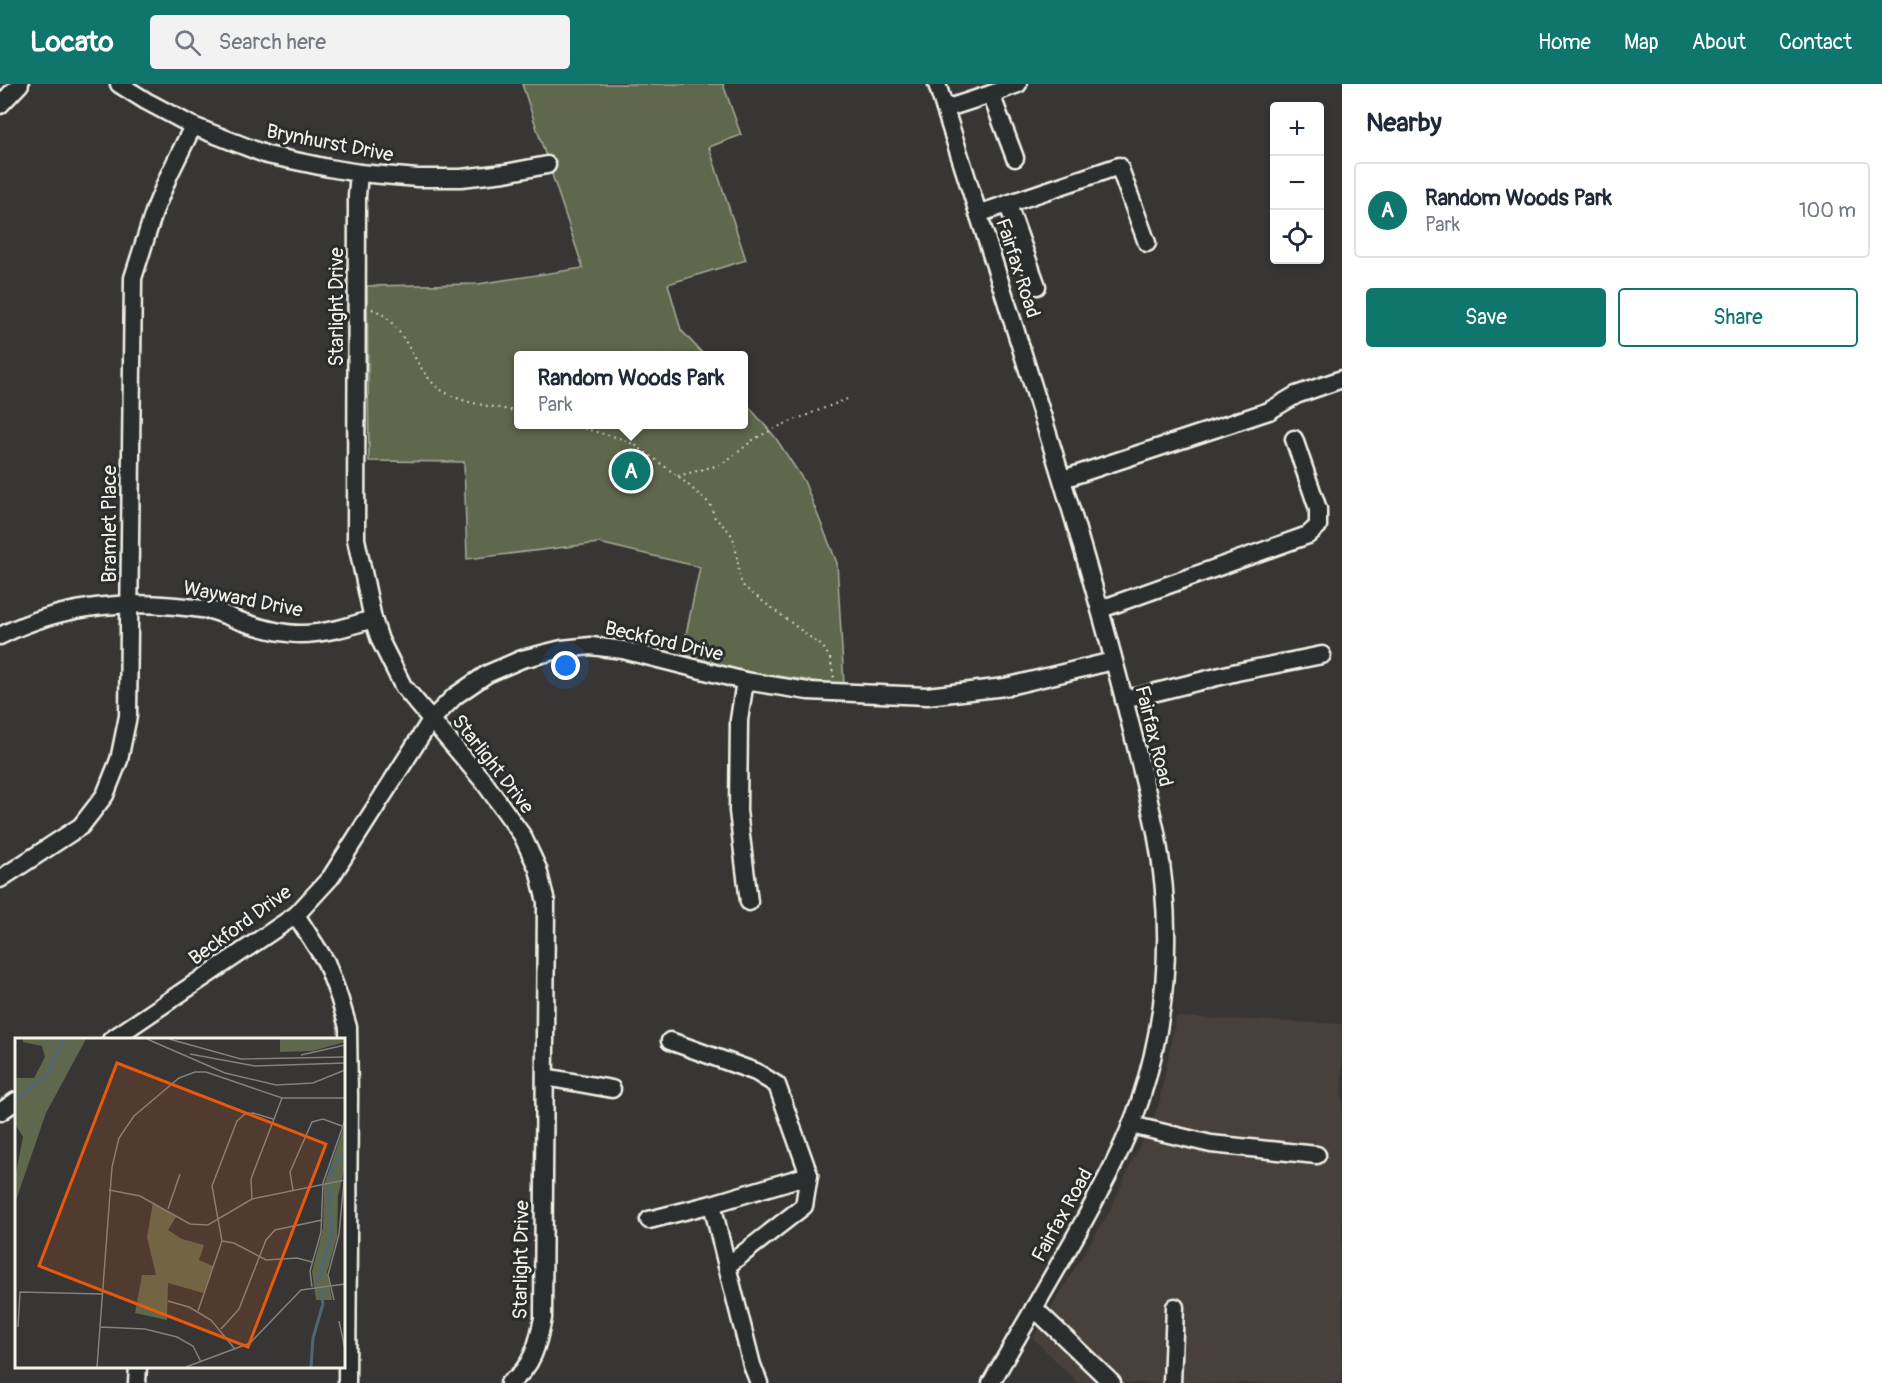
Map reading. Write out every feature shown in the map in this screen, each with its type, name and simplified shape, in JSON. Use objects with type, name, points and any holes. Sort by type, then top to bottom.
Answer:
[{"type":"street","name":"Brynhurst Drive","points":[[119,84],[194,126],[267,155],[359,174],[461,178],[548,165]]},
{"type":"street","name":"Fairfax Road","points":[[937,84],[1063,479],[1101,609],[1156,832],[1167,911],[1163,999],[1149,1072],[1131,1125],[1101,1190],[991,1383]]},
{"type":"street","points":[[945,110],[1018,84]]},
{"type":"street","points":[[0,105],[13,86]]},
{"type":"street","points":[[991,93],[1015,158]]},
{"type":"street","name":"Bramlet Place","points":[[0,879],[81,826],[105,795],[119,760],[128,716],[133,278],[155,209],[194,126]]},
{"type":"street","points":[[978,214],[1119,166],[1146,243]]},
{"type":"street","name":"Starlight Drive","points":[[359,174],[357,539],[373,619],[380,640],[403,686],[505,810],[522,835],[538,868],[546,902],[543,1318],[535,1353],[517,1378],[509,1383]]},
{"type":"street","points":[[1008,205],[1037,286]]},
{"type":"street","points":[[1063,479],[1269,411],[1296,395],[1342,379]]},
{"type":"street","points":[[1101,609],[1308,535],[1318,526],[1318,509],[1294,439]]},
{"type":"street","name":"Wayward Drive","points":[[0,636],[52,616],[90,606],[130,603],[212,610],[242,622],[272,630],[302,634],[337,629],[373,619]]},
{"type":"street","name":"Beckford Drive","points":[[114,1038],[296,915],[331,877],[431,720],[455,696],[487,674],[522,659],[562,649],[591,646],[623,650],[745,681],[808,691],[927,696],[1030,682],[1113,661]]},
{"type":"street","points":[[1124,700],[1237,672],[1322,655]]},
{"type":"street","points":[[745,681],[739,720],[738,811],[750,902]]},
{"type":"street","points":[[296,915],[326,962],[348,1027],[350,1096],[347,1383]]},
{"type":"street","points":[[670,1041],[756,1072],[777,1085],[809,1174],[804,1206],[727,1266]]},
{"type":"street","points":[[545,1077],[612,1089]]},
{"type":"street","points":[[0,1112],[15,1102]]},
{"type":"street","points":[[1131,1125],[1210,1144],[1317,1155]]},
{"type":"street","points":[[649,1220],[712,1204],[809,1174]]},
{"type":"street","points":[[712,1204],[752,1365],[759,1383]]},
{"type":"street","points":[[1172,1383],[1175,1307]]},
{"type":"street","points":[[1034,1308],[1112,1383]]},
{"type":"street","points":[[137,1383],[138,1368]]},
{"type":"path","points":[[357,304],[380,312],[391,322],[435,385],[452,396],[470,403],[514,411]]},
{"type":"path","points":[[678,476],[718,465],[730,459],[754,439],[847,399]]},
{"type":"path","points":[[586,429],[635,445],[678,476],[710,504],[715,518],[730,532],[735,543],[740,579],[744,587],[824,647],[830,658],[836,693]]},
{"type":"shaded area","points":[[1176,1017],[1342,1024],[1342,1383],[1078,1383],[1033,1338],[1109,1212],[1159,1104]]},
{"type":"green space","points":[[522,84],[723,84],[741,135],[709,147],[746,260],[668,284],[681,330],[700,351],[514,351],[514,429],[748,429],[748,406],[775,437],[804,481],[837,563],[844,685],[741,671],[682,654],[700,567],[599,543],[467,559],[464,462],[369,461],[367,286],[478,284],[583,268]]},
{"type":"place","name":"Random Woods Park","points":[[631,471]]}]
